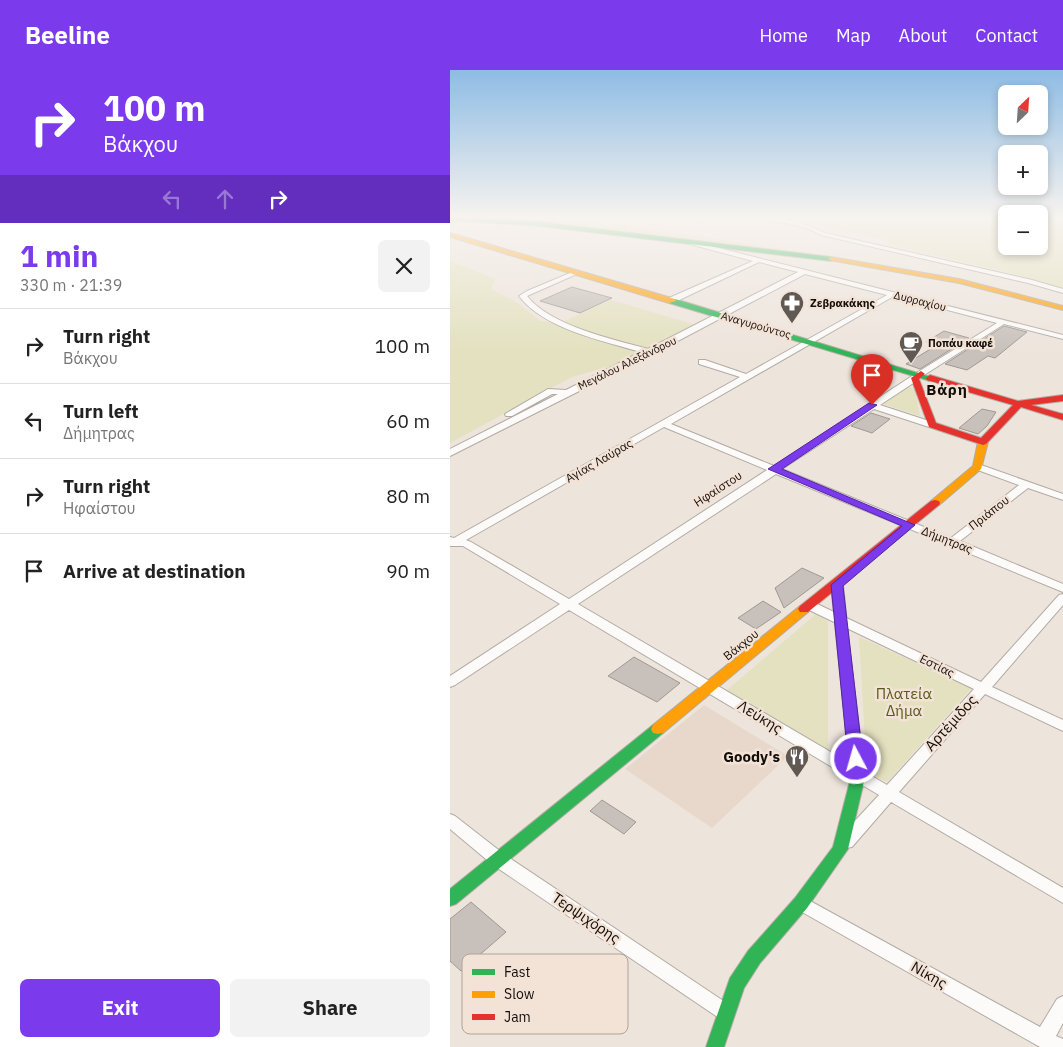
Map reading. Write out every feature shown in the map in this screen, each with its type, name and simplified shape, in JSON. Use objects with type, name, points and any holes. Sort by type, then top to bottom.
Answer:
[{"type":"main road","name":"Αναγυρούντος","points":[[541,262],[810,341],[918,376],[1020,403],[1062,398]]},
{"type":"main road","points":[[851,262],[884,266],[958,281],[1063,308]]},
{"type":"main road","points":[[879,262],[953,275],[1063,302]]},
{"type":"main road","points":[[918,376],[932,425],[982,442]]},
{"type":"main road","points":[[978,467],[982,456],[982,442],[1020,403],[1063,417]]},
{"type":"main road","name":"Βάκχου","points":[[450,899],[837,585],[978,467]]},
{"type":"main road","points":[[716,1047],[736,984],[754,957],[801,902],[840,849],[858,777],[837,585]]},
{"type":"street","points":[[672,300],[756,262]]},
{"type":"street","name":"Δυρραχίου","points":[[765,262],[1063,337]]},
{"type":"street","points":[[946,262],[1019,278],[1063,291]]},
{"type":"street","points":[[577,272],[529,292],[523,296],[527,304],[550,318],[650,352]]},
{"type":"street","name":"Μεγάλου Αλεξάνδρου","points":[[450,453],[804,272]]},
{"type":"street","name":"Αγίας Λαύρας","points":[[452,542],[893,294]]},
{"type":"street","name":"Ηφαίστου","points":[[450,682],[773,469],[784,465],[872,405],[1003,322]]},
{"type":"street","points":[[702,362],[747,377]]},
{"type":"street","points":[[450,445],[551,391],[566,393]]},
{"type":"street","points":[[872,405],[932,425]]},
{"type":"street","name":"Δήμητρας","points":[[664,424],[1063,588]]},
{"type":"street","points":[[978,467],[1063,497]]},
{"type":"street","name":"Πριάπου","points":[[952,542],[1027,484]]},
{"type":"street","name":"Λεύκης","points":[[452,542],[466,544],[711,687],[858,777],[1063,896]]},
{"type":"street","name":"Αρτέμιδος","points":[[840,849],[1063,598]]},
{"type":"street","name":"Εστίας","points":[[811,606],[1063,726]]},
{"type":"street","name":"Τερψιχόρης","points":[[450,820],[499,860],[726,1012]]},
{"type":"street","name":"Νίκης","points":[[801,902],[1051,1043]]},
{"type":"street","points":[[1051,1043],[1063,1005]]},
{"type":"shaded area","points":[[704,705],[788,756],[712,828],[625,769]]},
{"type":"green space","points":[[450,262],[495,279],[491,289],[513,300],[541,321],[561,323],[611,300],[696,325],[627,361],[572,377],[450,443]]},
{"type":"green space","points":[[961,262],[1063,262],[1063,289],[1019,275]]},
{"type":"green space","points":[[908,387],[915,390],[920,416],[883,404]]},
{"type":"green space","points":[[816,614],[828,621],[828,751],[726,691]]},
{"type":"green space","name":"Πλατεία Δήμα","points":[[859,637],[972,688],[887,782],[867,772]]},
{"type":"building","points":[[572,287],[612,298],[580,313],[540,301]]},
{"type":"building","points":[[1004,326],[1027,332],[995,358],[988,356],[967,370],[945,364]]},
{"type":"building","points":[[944,331],[969,338],[920,369],[906,364],[937,345],[926,342]]},
{"type":"building","points":[[982,409],[996,412],[987,426],[978,434],[959,428]]},
{"type":"building","points":[[871,413],[890,419],[872,433],[851,426]]},
{"type":"building","points":[[802,568],[824,578],[784,608],[775,588]]},
{"type":"building","points":[[763,601],[781,612],[756,629],[738,618]]},
{"type":"building","points":[[634,657],[680,683],[657,702],[608,676]]},
{"type":"building","points":[[602,800],[636,822],[624,834],[590,811]]},
{"type":"building","points":[[471,902],[506,932],[481,954],[462,954],[461,971],[450,961],[450,919]]},
{"type":"traffic: fast","points":[[672,301],[930,378]]},
{"type":"traffic: fast","points":[[715,1047],[736,984],[754,957],[801,903],[840,849],[858,777],[844,653]]},
{"type":"traffic: fast","points":[[450,899],[658,729]]},
{"type":"traffic: slow","points":[[539,262],[672,301]]},
{"type":"traffic: slow","points":[[846,262],[959,281],[1063,308]]},
{"type":"traffic: slow","points":[[935,503],[978,467],[983,442]]},
{"type":"traffic: slow","points":[[837,585],[844,653]]},
{"type":"traffic: slow","points":[[658,729],[804,609]]},
{"type":"traffic: jam","points":[[921,374],[915,378],[932,425],[983,442]]},
{"type":"traffic: jam","points":[[930,378],[1063,417]]},
{"type":"traffic: jam","points":[[1025,403],[1063,398]]},
{"type":"traffic: jam","points":[[983,442],[1020,403]]},
{"type":"traffic: jam","points":[[804,609],[935,503]]},
{"type":"place","name":"Ζεβρακάκης","points":[[792,324]]},
{"type":"place","name":"Ποπάυ καφέ","points":[[911,364]]},
{"type":"place","name":"Goody's","points":[[797,778]]},
{"type":"district","name":"Βάρη","points":[[947,390]]},
{"type":"route","points":[[856,759],[837,585],[909,525],[773,469],[784,465],[872,405]]}]
